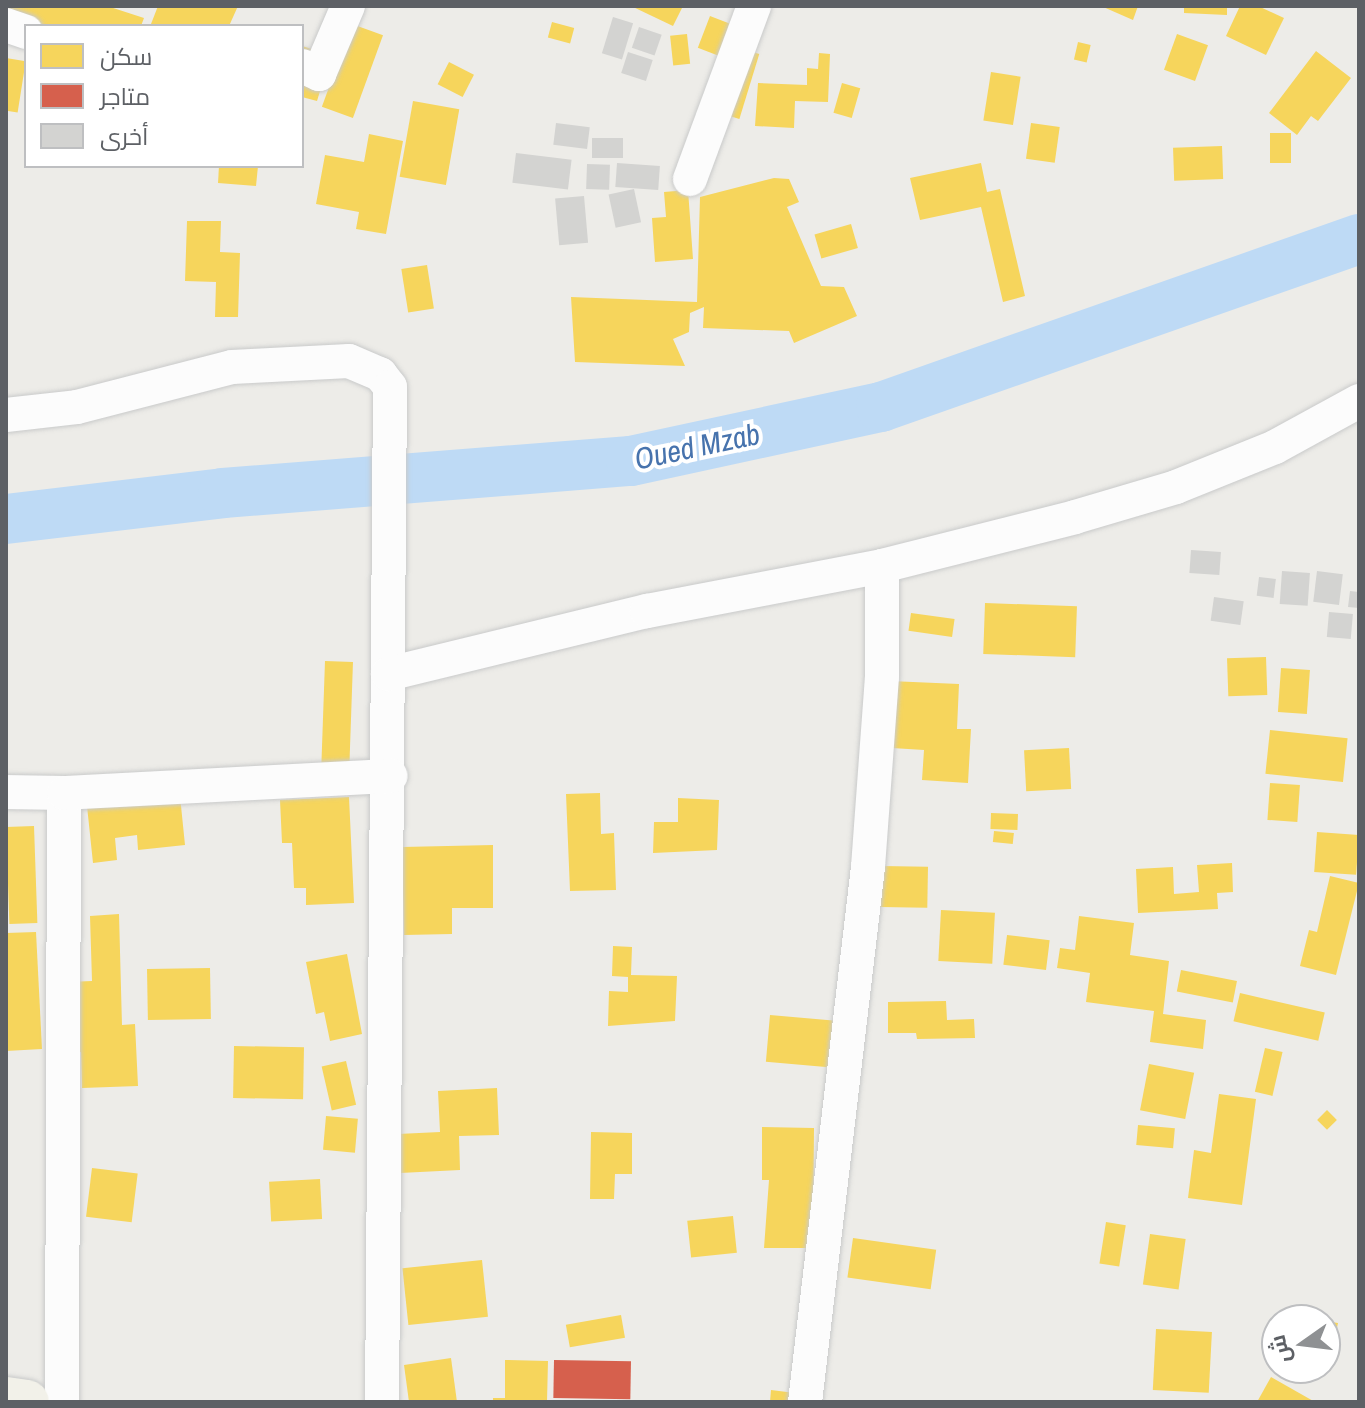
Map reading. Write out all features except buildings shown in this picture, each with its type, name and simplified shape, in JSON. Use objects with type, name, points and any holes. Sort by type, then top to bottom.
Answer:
[{"type":"main road","points":[[6,1399],[27,1402]]},
{"type":"street","points":[[304,67],[319,74],[348,6]]},
{"type":"street","points":[[690,179],[754,6]]},
{"type":"street","points":[[6,415],[77,407],[232,367],[349,361],[380,374],[390,387],[393,403],[388,674],[391,776],[382,1402]]},
{"type":"street","points":[[388,674],[647,611],[882,566],[1176,487],[1275,447],[1359,401]]},
{"type":"street","points":[[805,1402],[868,867],[882,677],[882,566]]},
{"type":"street","points":[[6,792],[64,793],[391,776]]},
{"type":"street","points":[[62,1402],[64,793]]},
{"type":"waterway","name":"Oued Mzab","points":[[6,519],[223,493],[631,461],[881,407],[1359,239]]}]
